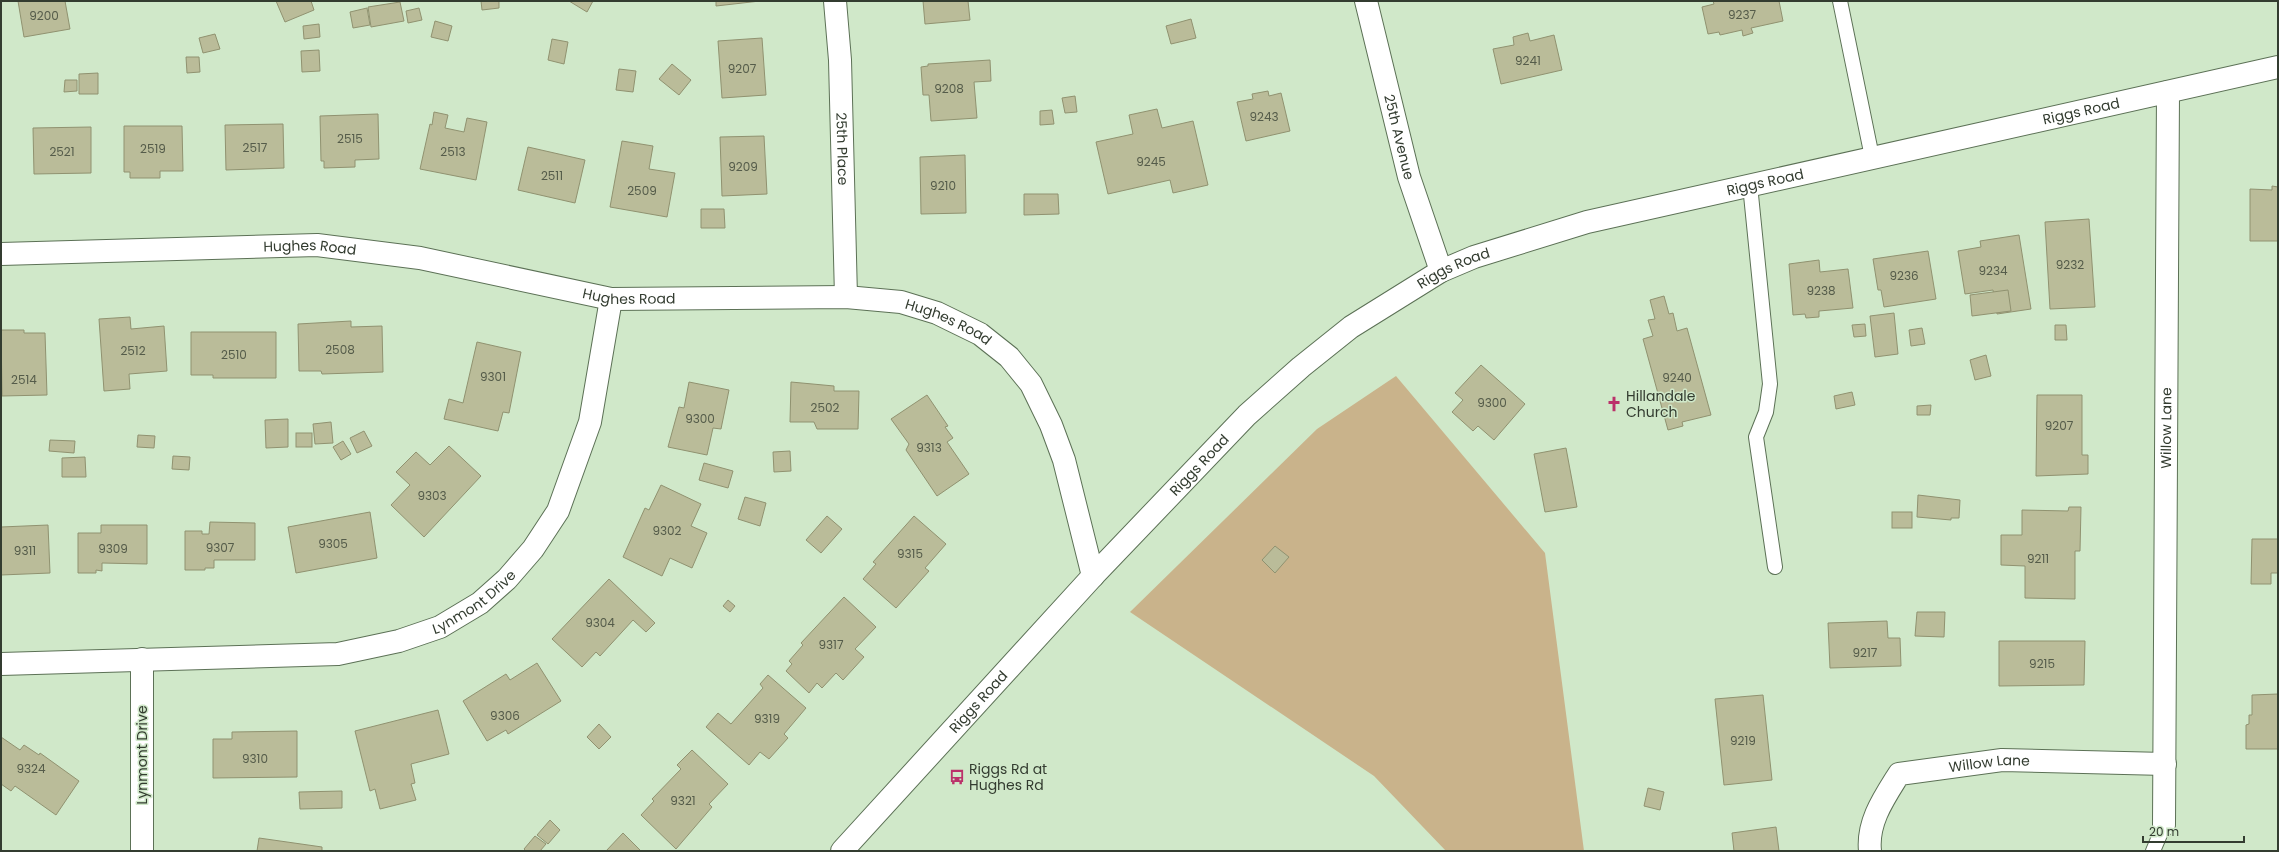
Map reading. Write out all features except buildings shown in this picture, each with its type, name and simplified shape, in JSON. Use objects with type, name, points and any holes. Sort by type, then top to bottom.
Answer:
[{"type":"street","name":"25th Place","points":[[835,1],[840,60],[846,297]]},
{"type":"street","name":"25th Avenue","points":[[1366,1],[1409,177],[1441,271]]},
{"type":"street","name":"Riggs Road","points":[[842,851],[1093,576],[1247,415],[1301,367],[1351,327],[1441,271],[1480,255],[1587,222],[2278,67]]},
{"type":"street","name":"Willow Lane","points":[[2164,824],[2168,92]]},
{"type":"street","name":"Hughes Road","points":[[1,254],[317,245],[420,258],[611,299],[846,297],[901,302],[937,313],[980,334],[1009,357],[1031,384],[1051,425],[1064,460],[1093,576]]},
{"type":"street","name":"Lynmont Drive","points":[[1,664],[338,654],[399,641],[440,627],[480,603],[507,579],[533,549],[558,511],[590,422],[611,299]]},
{"type":"street","name":"Lynmont Drive","points":[[142,659],[142,851]]},
{"type":"street","name":"Willow Lane","points":[[1870,851],[1869,842],[1878,807],[1899,774],[2002,760],[2165,764]]},
{"type":"lane","points":[[1840,1],[1872,157]]},
{"type":"lane","points":[[1750,185],[1770,384],[1766,412],[1756,436],[1775,566]]},
{"type":"lane","points":[[2153,851],[2164,824]]},
{"type":"shaded area","points":[[1396,376],[1545,553],[1584,851],[1446,851],[1374,776],[1130,612],[1317,429]]},
{"type":"place","name":"Hillandale Church","points":[[1614,404]]},
{"type":"place","name":"Riggs Rd at Hughes Rd","points":[[957,777]]}]
